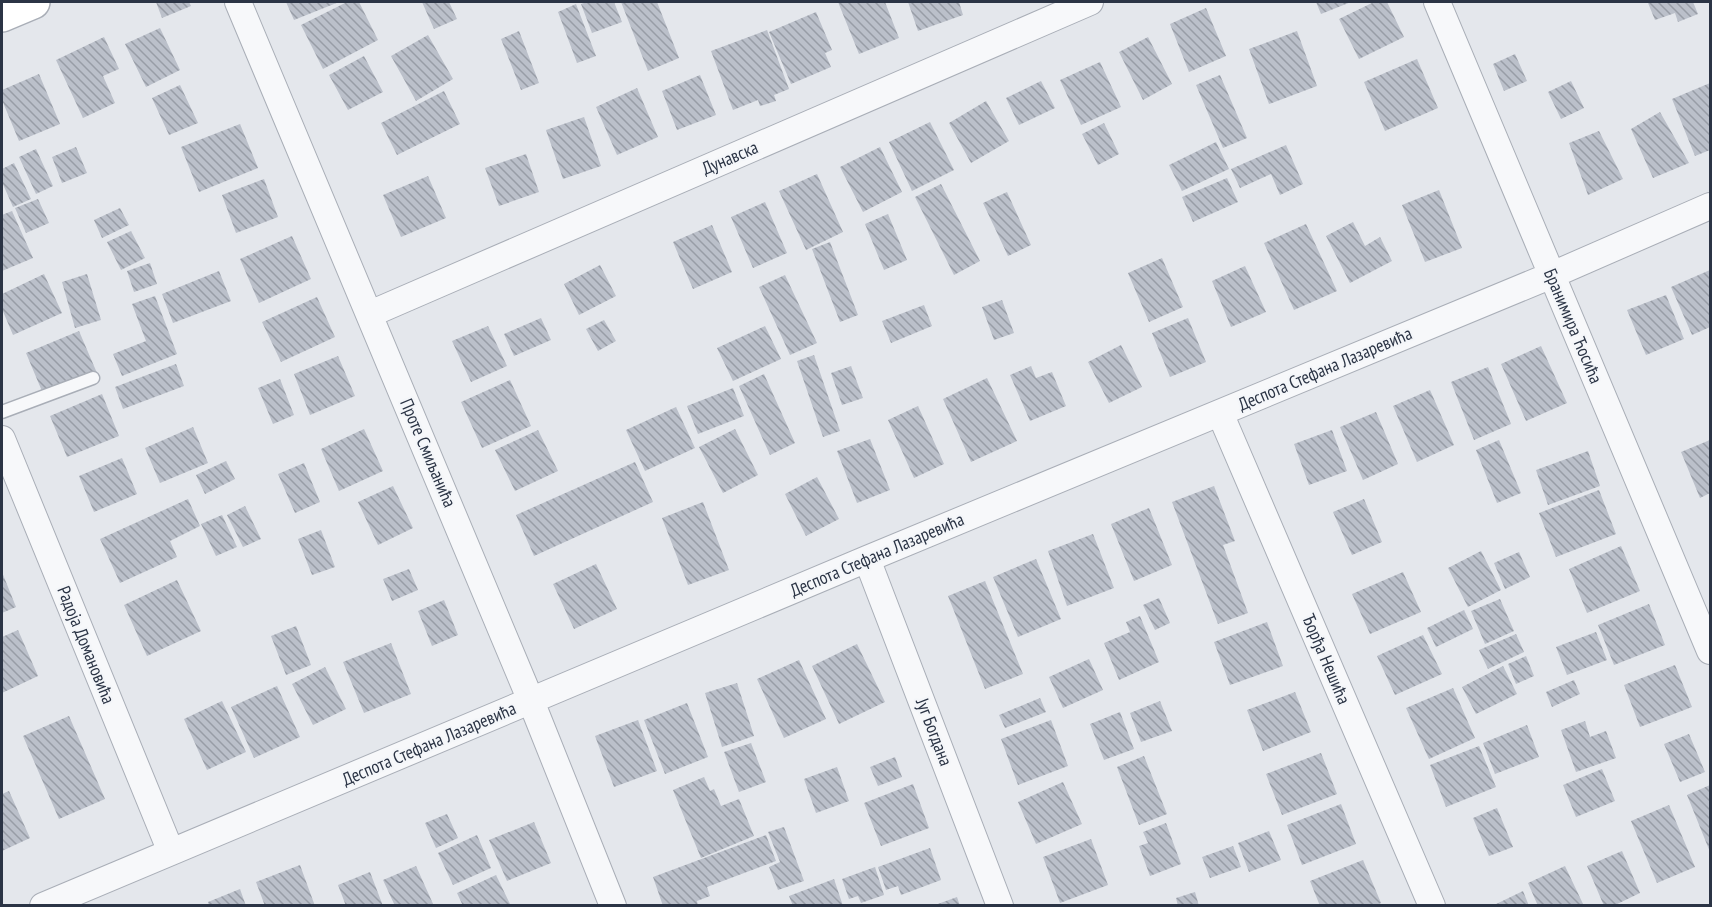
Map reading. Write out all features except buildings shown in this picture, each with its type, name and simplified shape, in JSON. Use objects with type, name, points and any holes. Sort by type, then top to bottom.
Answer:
[{"type":"street","points":[[2,15],[33,2]]},
{"type":"street","name":"Проте Смиљанића","points":[[238,2],[531,701],[613,906]]},
{"type":"street","name":"Дунавска","points":[[370,314],[1090,2]]},
{"type":"street","name":"Бранимира Ћосића","points":[[1437,2],[1710,651]]},
{"type":"street","name":"Деспота Стефана Лазаревића","points":[[43,906],[867,559],[1552,275],[1710,206]]},
{"type":"street","name":"Ђорђа Нешића","points":[[1220,413],[1432,906]]},
{"type":"street","name":"Радоја Домановића","points":[[2,439],[171,852]]},
{"type":"street","name":"Југ Богдана","points":[[867,559],[1000,906]]},
{"type":"lane","points":[[2,412],[93,378]]}]
